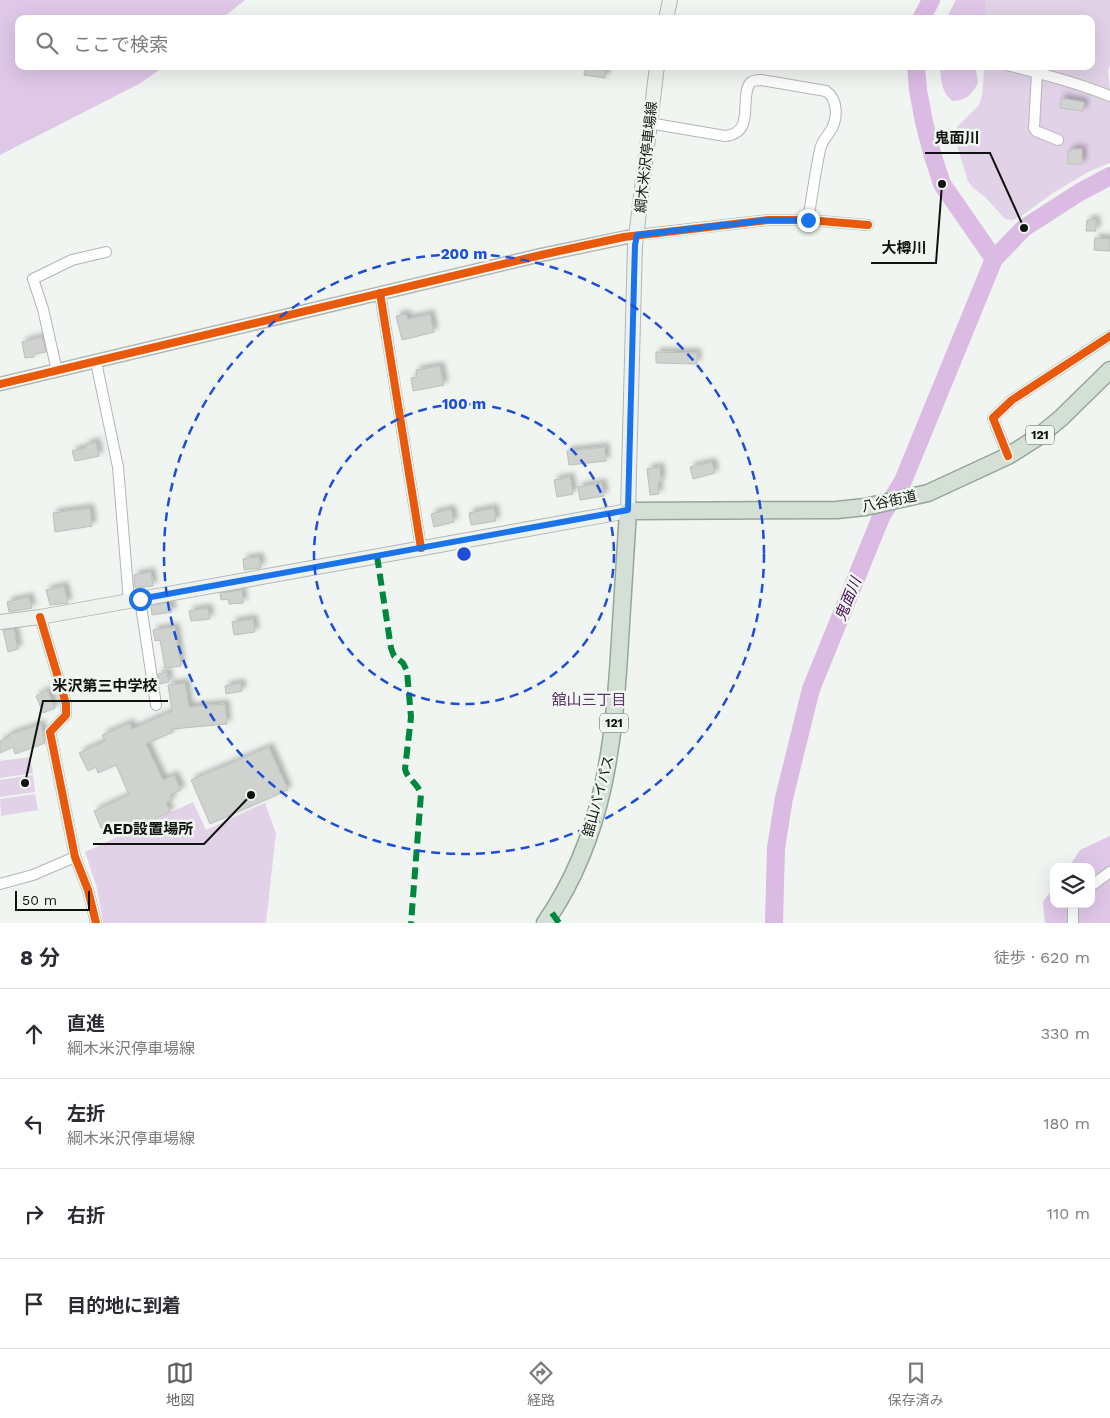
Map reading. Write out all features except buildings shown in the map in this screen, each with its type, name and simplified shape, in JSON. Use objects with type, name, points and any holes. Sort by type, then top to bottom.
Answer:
[{"type":"highway","name":"八谷街道","points":[[628,510],[836,510],[900,501],[928,493],[1008,456],[1038,437],[1061,418],[1110,370]]},
{"type":"highway","name":"舘山バイパス","points":[[545,923],[568,883],[582,852],[595,818],[605,781],[616,710],[628,510]]},
{"type":"main road","points":[[667,15],[670,0]]},
{"type":"main road","name":"綱木米沢停車場線","points":[[628,510],[635,245],[656,70]]},
{"type":"main road","points":[[0,622],[40,617],[628,510]]},
{"type":"street","points":[[1028,70],[1087,87],[1110,96]]},
{"type":"street","points":[[1037,72],[1034,128],[1036,131],[1058,140]]},
{"type":"street","points":[[649,123],[731,136],[742,128],[748,91],[753,81],[761,80],[826,91],[832,94],[835,100],[836,113],[834,125],[820,147],[808,220]]},
{"type":"street","points":[[0,384],[541,255],[637,235],[768,220],[808,220],[868,225]]},
{"type":"street","points":[[58,371],[34,279],[72,260],[106,252]]},
{"type":"street","points":[[380,293],[421,548]]},
{"type":"street","points":[[1008,456],[993,418],[997,413],[1012,400],[1110,336]]},
{"type":"street","points":[[96,362],[118,467],[135,600],[156,704]]},
{"type":"street","points":[[40,617],[66,704],[66,715],[50,732],[75,857],[88,890],[96,923]]},
{"type":"street","points":[[0,884],[33,875],[75,857]]},
{"type":"street","points":[[1095,883],[1110,872]]},
{"type":"street","points":[[1073,908],[1073,923]]},
{"type":"shaded area","points":[[0,0],[245,0],[226,15],[15,15],[15,70],[159,70],[139,84],[0,155]]},
{"type":"shaded area","points":[[956,0],[985,0],[987,15],[948,15]]},
{"type":"shaded area","points":[[985,0],[1110,0],[1110,64],[1108,71],[1110,92],[1090,83],[1045,71],[1095,70],[1095,15],[987,15]]},
{"type":"shaded area","points":[[940,70],[976,70],[978,83],[968,96],[953,101],[946,94],[941,81]]},
{"type":"shaded area","points":[[984,70],[1006,70],[1041,77],[1110,100],[1110,163],[1088,172],[1053,193],[1020,217],[1012,220],[1005,219],[968,181],[954,136],[957,127],[979,105],[982,95]]},
{"type":"shaded area","points":[[30,757],[33,773],[0,778],[0,761]]},
{"type":"shaded area","points":[[33,775],[35,792],[0,797],[0,780]]},
{"type":"shaded area","points":[[35,794],[38,810],[1,816],[0,799]]},
{"type":"shaded area","points":[[193,802],[206,830],[265,803],[276,833],[266,923],[103,923],[97,888],[85,852]]},
{"type":"shaded area","points":[[1110,836],[1110,923],[1045,923],[1043,902],[1050,892],[1050,908],[1095,908],[1095,863],[1072,863],[1080,850]]},
{"type":"waterway","points":[[923,15],[931,0]]},
{"type":"waterway","points":[[916,70],[924,122],[942,184],[994,259]]},
{"type":"waterway","name":"鬼面川","points":[[774,923],[776,848],[784,798],[811,689],[881,517],[903,481],[994,259],[1024,228],[1080,192],[1110,176]]},
{"type":"marked path","points":[[377,556],[391,648],[394,656],[403,663],[407,671],[411,717],[405,769],[421,794],[411,923]]},
{"type":"marked path","points":[[552,913],[559,923]]},
{"type":"cycle path","points":[[0,384],[541,255],[624,237],[768,220],[808,220],[868,225]]},
{"type":"cycle path","points":[[380,293],[421,548]]},
{"type":"cycle path","points":[[1008,456],[993,418],[1012,400],[1110,336]]},
{"type":"cycle path","points":[[40,617],[66,704],[66,715],[50,732],[75,857],[88,890],[96,923]]},
{"type":"place","name":"大樽川","points":[[942,184]]},
{"type":"place","name":"鬼面川","points":[[1024,228]]},
{"type":"place","name":"米沢第三中学校","points":[[25,783]]},
{"type":"place","name":"AED設置場所","points":[[251,795]]},
{"type":"district","name":"舘山三丁目","points":[[589,700]]},
{"type":"route","points":[[140,599],[628,510],[635,245],[637,235],[768,220],[808,220]]}]
